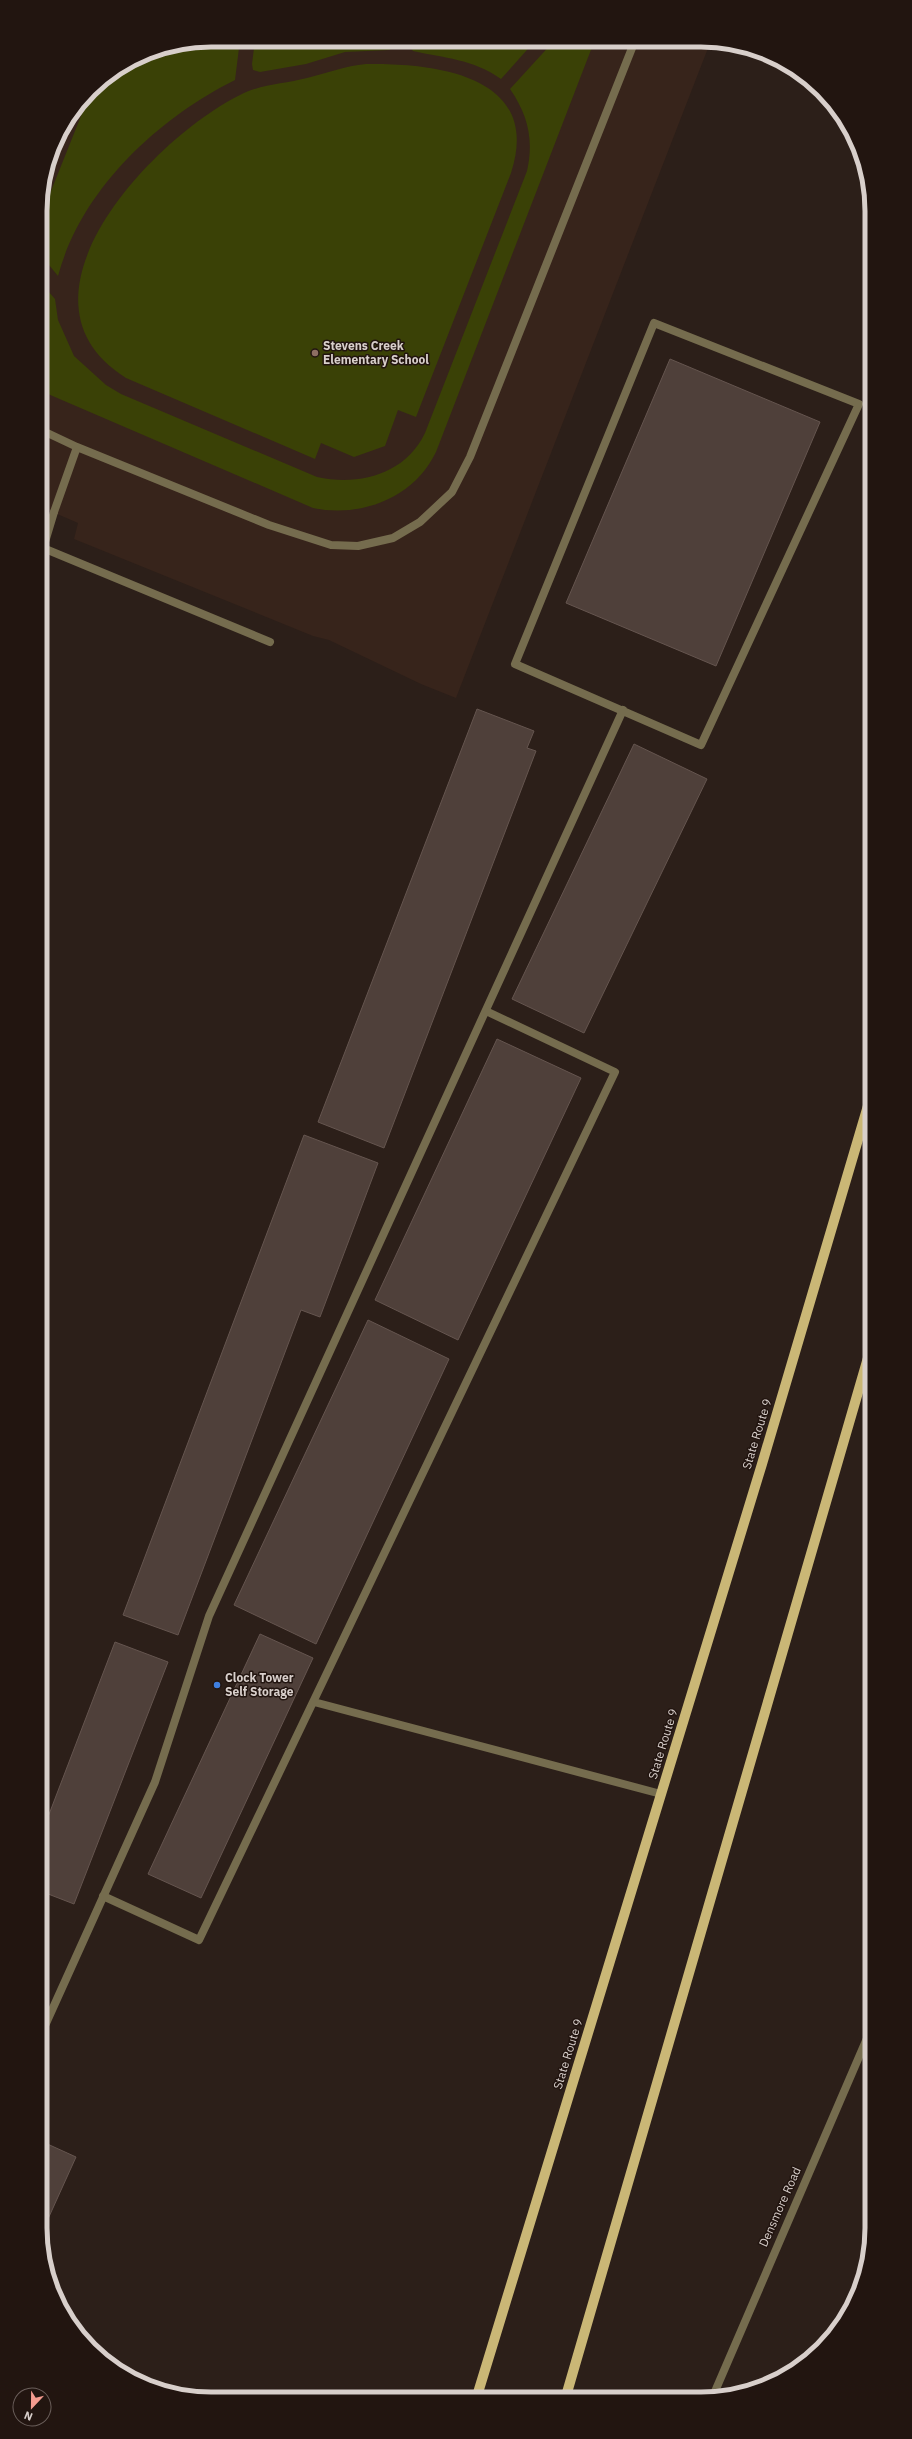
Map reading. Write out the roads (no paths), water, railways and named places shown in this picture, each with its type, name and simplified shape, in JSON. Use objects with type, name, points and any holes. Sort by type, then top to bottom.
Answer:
[{"type":"main road","name":"State Route 9","points":[[478,2392],[661,1794],[865,1117]]},
{"type":"main road","points":[[567,2392],[865,1368]]},
{"type":"street","points":[[47,433],[77,447],[269,525],[332,545],[358,546],[393,538],[420,522],[452,492],[470,457],[632,47]]},
{"type":"street","points":[[654,323],[859,404],[700,745],[623,710],[515,664],[654,323]]},
{"type":"street","points":[[47,535],[77,447]]},
{"type":"street","points":[[47,553],[270,642]]},
{"type":"street","points":[[47,2021],[102,1896],[155,1782],[208,1616],[623,710]]},
{"type":"street","points":[[102,1896],[200,1940],[615,1072],[486,1011]]},
{"type":"street","points":[[314,1702],[661,1794]]},
{"type":"street","name":"Densmore Road","points":[[715,2392],[865,2043]]},
{"type":"place","name":"Stevens Creek Elementary School","points":[[315,353]]},
{"type":"place","name":"Clock Tower Self Storage","points":[[217,1685]]}]
